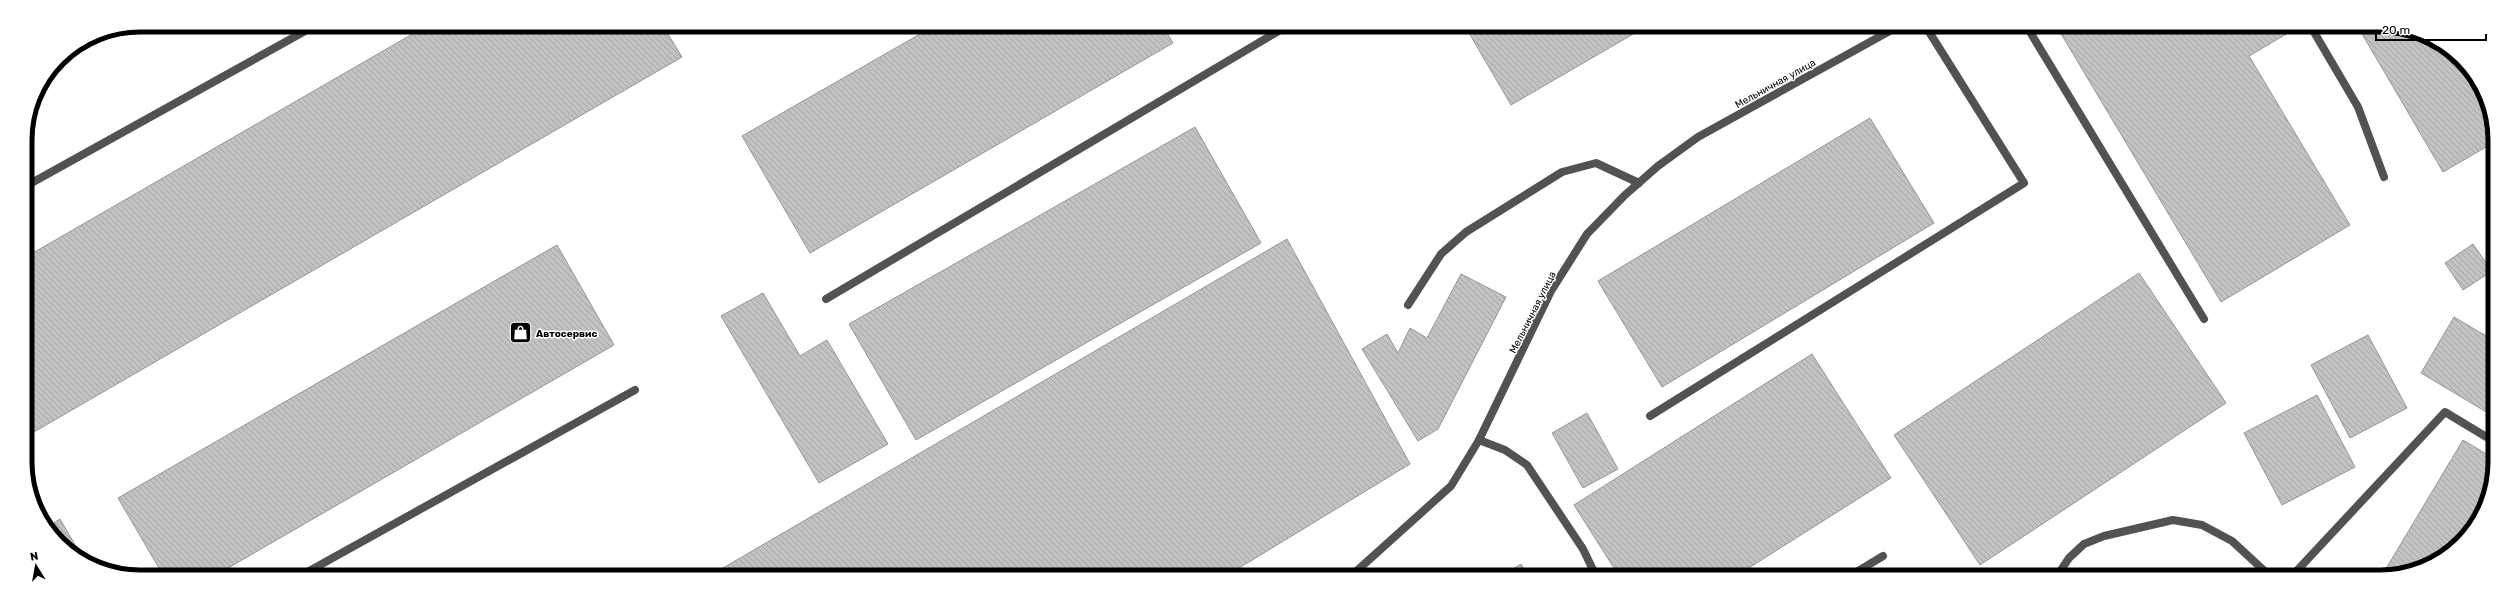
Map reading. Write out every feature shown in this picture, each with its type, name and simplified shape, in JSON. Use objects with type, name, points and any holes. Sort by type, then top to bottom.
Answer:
[{"type":"street","points":[[32,183],[303,32]]},
{"type":"street","points":[[826,299],[1277,32]]},
{"type":"street","name":"Мельничная улица","points":[[1359,570],[1451,486],[1479,440],[1551,291],[1583,240],[1639,183],[1698,136],[1888,32]]},
{"type":"street","points":[[1650,416],[2024,183],[1929,32]]},
{"type":"street","points":[[2030,32],[2204,319]]},
{"type":"street","points":[[2314,32],[2358,107],[2384,177]]},
{"type":"street","points":[[1408,305],[1441,254],[1466,232],[1562,172],[1596,163],[1639,183]]},
{"type":"street","points":[[311,570],[635,390]]},
{"type":"street","points":[[2298,570],[2445,412],[2488,438]]},
{"type":"street","points":[[1479,440],[1505,450],[1527,466],[1583,549],[1593,570]]},
{"type":"street","points":[[2062,570],[2069,558],[2084,544],[2104,536],[2173,520],[2202,525],[2232,541],[2263,570]]},
{"type":"street","points":[[1860,570],[1883,556]]},
{"type":"building","points":[[416,32],[667,32],[682,57],[32,433],[32,254]]},
{"type":"building","points":[[924,32],[1167,32],[1173,43],[810,253],[742,136]]},
{"type":"building","points":[[1468,32],[1637,32],[1511,105]]},
{"type":"building","points":[[2060,32],[2290,32],[2249,56],[2350,225],[2221,302]]},
{"type":"building","points":[[2361,32],[2394,33],[2422,40],[2446,54],[2470,80],[2477,92],[2486,119],[2488,146],[2443,172]]},
{"type":"building","points":[[1870,118],[1934,223],[1662,387],[1598,281]]},
{"type":"building","points":[[1195,127],[1261,243],[916,440],[849,324]]},
{"type":"building","points":[[1287,239],[1410,464],[1236,570],[720,570]]},
{"type":"building","points":[[2473,244],[2488,265],[2488,274],[2463,290],[2445,263]]},
{"type":"building","points":[[557,245],[614,345],[225,570],[160,570],[118,498]]},
{"type":"building","points":[[2139,273],[2226,403],[1980,565],[1894,435]]},
{"type":"building","points":[[1461,274],[1506,297],[1438,429],[1418,441],[1362,349],[1387,334],[1398,353],[1410,328],[1427,338]]},
{"type":"building","points":[[763,293],[800,356],[827,340],[888,444],[819,483],[721,316]]},
{"type":"building","points":[[2454,317],[2488,337],[2488,413],[2421,373]]},
{"type":"building","points":[[2368,335],[2407,408],[2350,438],[2311,365]]},
{"type":"building","points":[[1812,354],[1891,478],[1745,570],[1615,570],[1574,505]]},
{"type":"building","points":[[2317,395],[2355,467],[2282,505],[2244,433]]},
{"type":"building","points":[[1587,413],[1618,469],[1583,488],[1552,433]]},
{"type":"building","points":[[2463,440],[2488,455],[2486,483],[2480,504],[2466,528],[2446,548],[2434,556],[2422,562],[2401,568],[2385,570]]},
{"type":"building","points":[[60,519],[79,551],[74,548],[52,524]]},
{"type":"building","points":[[1521,564],[1524,570],[1511,570]]},
{"type":"place","name":"Автосервис","points":[[520,333]]}]
